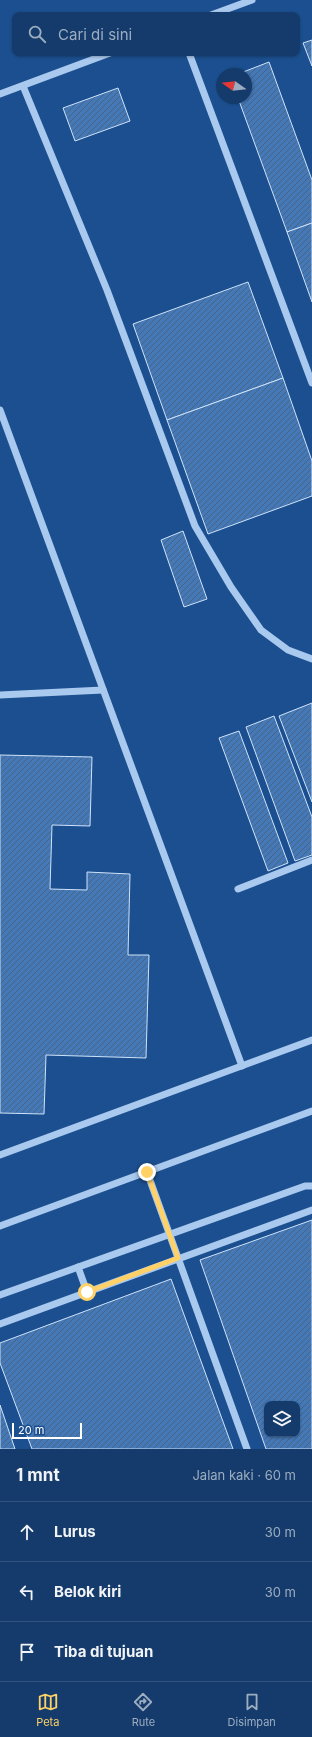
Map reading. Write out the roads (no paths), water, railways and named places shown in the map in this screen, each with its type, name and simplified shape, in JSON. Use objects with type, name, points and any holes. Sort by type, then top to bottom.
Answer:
[{"type":"lane","points":[[219,12],[252,0]]},
{"type":"lane","points":[[0,94],[102,56]]},
{"type":"lane","points":[[190,56],[312,383]]},
{"type":"lane","points":[[23,86],[107,290],[195,526],[231,587],[261,630],[288,650],[312,659]]},
{"type":"lane","points":[[0,410],[242,1066]]},
{"type":"lane","points":[[0,695],[103,690]]},
{"type":"lane","points":[[238,889],[312,860]]},
{"type":"lane","points":[[0,1155],[312,1040]]},
{"type":"lane","points":[[0,1226],[312,1111]]},
{"type":"lane","points":[[147,1172],[247,1449]]},
{"type":"lane","points":[[0,1295],[170,1233],[305,1186],[312,1186]]},
{"type":"lane","points":[[0,1324],[312,1210]]},
{"type":"lane","points":[[78,1267],[87,1292]]}]
